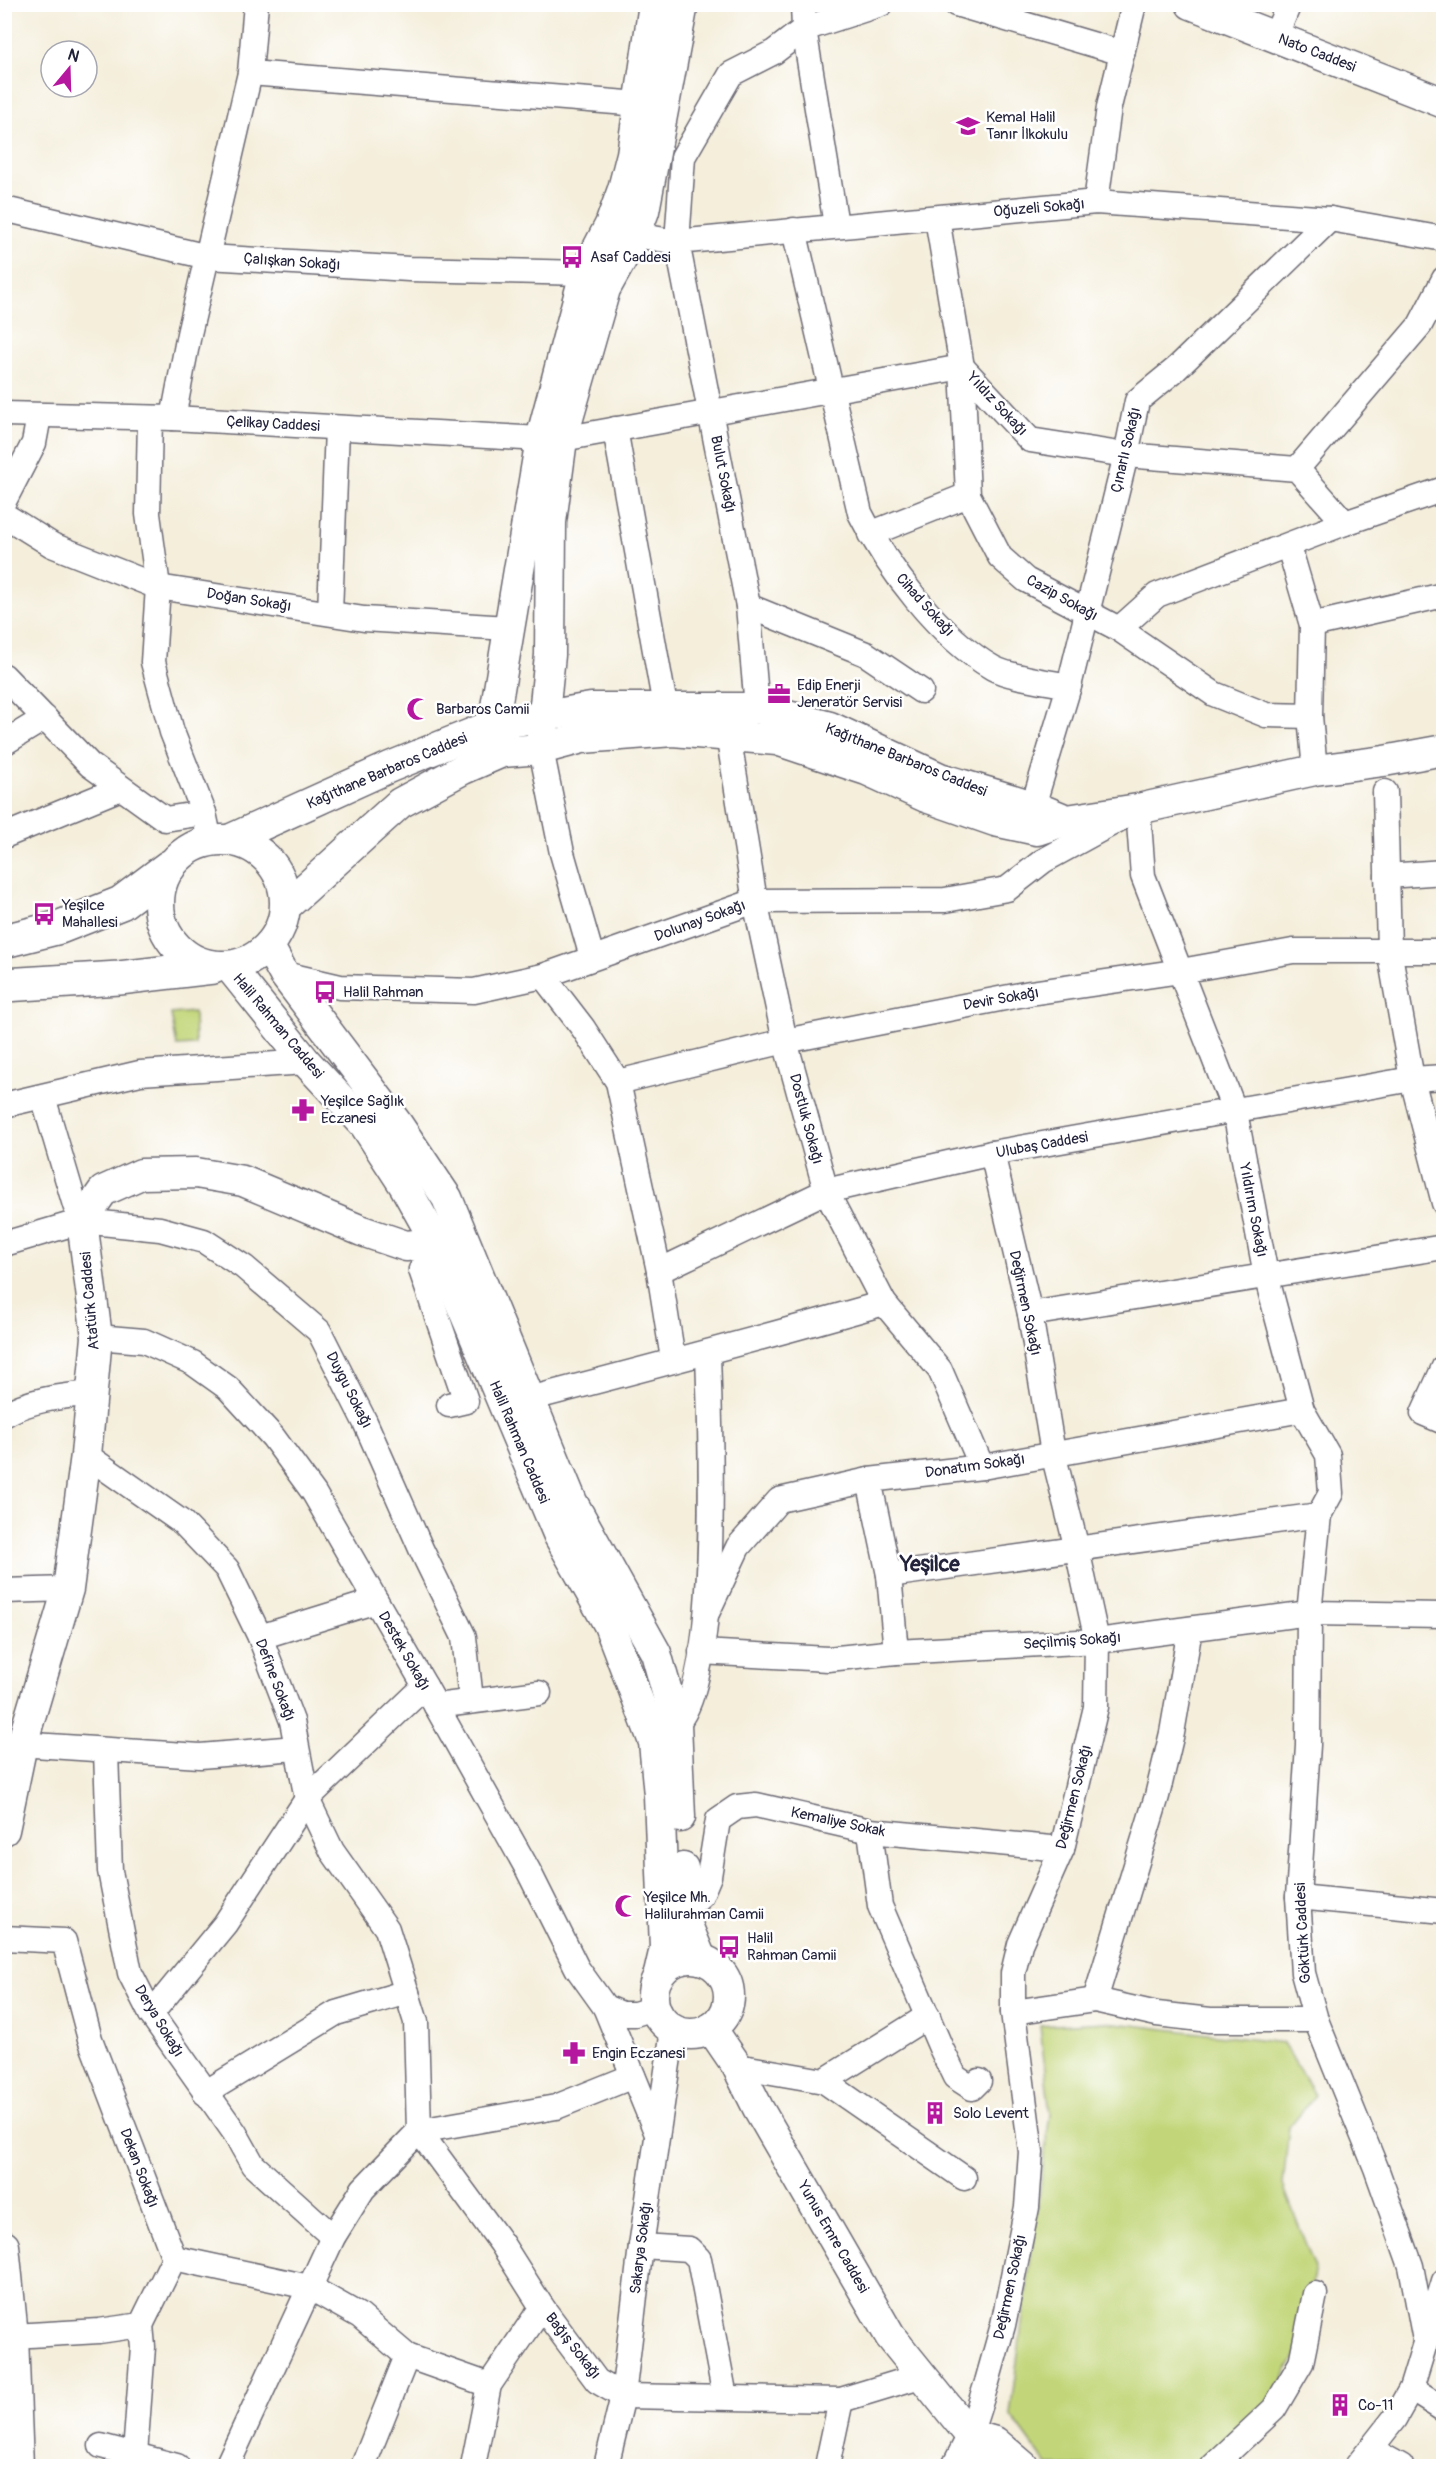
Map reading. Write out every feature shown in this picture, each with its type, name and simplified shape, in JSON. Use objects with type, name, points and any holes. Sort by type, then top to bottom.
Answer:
[{"type":"main road","points":[[4,941],[60,927],[121,903],[169,867]]},
{"type":"main road","points":[[4,985],[120,978],[221,966]]},
{"type":"street","points":[[214,831],[172,732],[153,662],[158,587],[148,514],[162,418],[189,334],[250,73],[256,4]]},
{"type":"street","points":[[493,725],[508,628],[551,439],[585,273],[610,225],[623,189],[654,4]]},
{"type":"street","points":[[592,957],[561,853],[541,749],[550,655],[551,439],[605,289],[635,236],[648,195],[683,4]]},
{"type":"street","points":[[803,4],[804,28],[836,225]]},
{"type":"street","points":[[804,28],[881,4]]},
{"type":"street","points":[[956,4],[1122,53]]},
{"type":"street","points":[[1096,202],[1109,107],[1134,4]]},
{"type":"street","name":"Nato Caddesi","points":[[1191,4],[1443,103]]},
{"type":"street","points":[[1275,37],[1289,4]]},
{"type":"street","name":"Bulut Sokağı","points":[[757,708],[748,606],[677,242],[683,157],[731,74],[774,52],[804,28]]},
{"type":"street","points":[[250,73],[639,104]]},
{"type":"street","name":"Oğuzeli Sokağı","points":[[635,236],[677,242],[836,225],[937,218],[1096,202],[1330,219],[1443,239]]},
{"type":"street","name":"Çalışkan Sokağı","points":[[4,208],[208,256],[409,269],[585,273]]},
{"type":"street","name":"Cazip Sokağı","points":[[937,218],[962,367],[968,495],[1000,557],[1026,580],[1119,629],[1214,694],[1266,715],[1311,716]]},
{"type":"street","name":"Çınarlı Sokağı","points":[[1069,687],[1137,401],[1176,369],[1330,219]]},
{"type":"street","name":"Cihad Sokağı","points":[[794,230],[860,513],[870,534],[902,583],[963,646],[995,669],[1069,687]]},
{"type":"street","points":[[1345,523],[1297,469],[1420,326],[1443,279]]},
{"type":"street","name":"Yıldız Sokağı","points":[[551,439],[962,367],[1030,440],[1126,455],[1297,469]]},
{"type":"street","name":"Çelikay Caddesi","points":[[4,414],[162,418],[551,439]]},
{"type":"street","points":[[4,501],[34,443],[39,416]]},
{"type":"street","points":[[330,613],[337,428]]},
{"type":"street","points":[[615,429],[665,706]]},
{"type":"street","points":[[1119,629],[1157,595],[1289,547],[1345,523],[1443,489]]},
{"type":"street","points":[[870,534],[968,495]]},
{"type":"street","name":"Doğan Sokağı","points":[[4,515],[52,545],[158,587],[364,619],[508,628]]},
{"type":"street","points":[[1289,547],[1312,625],[1311,716],[1315,770]]},
{"type":"street","points":[[1312,625],[1443,595]]},
{"type":"street","points":[[748,606],[866,654],[921,691]]},
{"type":"street","points":[[4,676],[90,765],[165,819],[214,831],[244,843],[263,854],[272,864],[283,884],[286,906],[283,922],[269,947],[261,954],[221,966],[200,964],[180,952],[164,931],[159,918],[158,896],[169,867],[214,831]]},
{"type":"street","points":[[1033,806],[1069,687]]},
{"type":"street","name":"Kağıthane Barbaros Caddesi","points":[[214,831],[390,767],[493,725],[591,708],[665,706],[757,708],[830,727],[940,778],[1033,806],[1067,820]]},
{"type":"street","points":[[4,742],[45,718]]},
{"type":"street","name":"Kağıthane Barbaros Caddesi","points":[[286,906],[400,803],[462,769],[502,752],[541,749],[582,738],[673,730],[777,740],[867,770],[926,797],[995,821],[1037,830],[1067,820],[1138,809],[1315,770],[1384,762],[1443,750]]},
{"type":"street","name":"Dostluk Sokağı","points":[[728,734],[755,902],[785,1041],[826,1191],[884,1303],[940,1370],[982,1467]]},
{"type":"street","points":[[4,836],[122,788]]},
{"type":"street","points":[[1385,792],[1389,949],[1412,1079],[1443,1203]]},
{"type":"street","name":"Dolunay Sokağı","points":[[284,974],[340,987],[474,991],[543,976],[755,902],[945,900],[1007,889],[1043,861],[1138,809]]},
{"type":"street","name":"Yıldırım Sokağı","points":[[1138,809],[1143,876],[1235,1112],[1266,1275],[1302,1410],[1328,1455],[1331,1493],[1319,1515],[1309,1613]]},
{"type":"street","points":[[1387,876],[1443,872]]},
{"type":"street","name":"Halil Rahman Caddesi","points":[[269,947],[284,974],[398,1125],[447,1198],[572,1502],[656,1653],[676,1724],[685,1909],[687,1925],[701,1959]]},
{"type":"street","name":"Devir Sokağı","points":[[618,1082],[785,1041],[1030,993],[1181,971],[1293,951],[1389,949],[1443,951]]},
{"type":"street","name":"Halil Rahman Caddesi","points":[[221,966],[365,1125],[404,1185],[436,1246],[559,1536],[609,1625],[654,1742],[659,1796],[665,1948],[659,1974]]},
{"type":"street","points":[[543,976],[583,1028],[618,1082],[658,1271],[673,1359]]},
{"type":"street","points":[[4,1105],[140,1073],[306,1062]]},
{"type":"street","name":"Ulubaş Caddesi","points":[[658,1271],[826,1191],[992,1153],[1412,1079],[1443,1077]]},
{"type":"street","points":[[43,1096],[75,1205],[82,1221]]},
{"type":"street","name":"Değirmen Sokağı","points":[[954,2466],[970,2435],[1004,2325],[1027,2207],[1031,2152],[1013,2012],[1013,1973],[1020,1944],[1062,1849],[1096,1707],[1097,1641],[1053,1454],[1030,1314],[992,1153]]},
{"type":"street","points":[[4,1244],[82,1221],[103,1191],[141,1174],[196,1173],[243,1181],[363,1231],[406,1246],[426,1244],[436,1246],[421,1270],[466,1401],[449,1404]]},
{"type":"street","name":"Atatürk Caddesi","points":[[4,1830],[13,1743],[68,1589],[86,1455],[97,1337],[82,1221]]},
{"type":"street","name":"Duygu Sokağı","points":[[82,1221],[160,1229],[204,1242],[244,1267],[319,1331],[370,1431],[422,1551],[464,1637],[471,1700]]},
{"type":"street","points":[[1030,1314],[1443,1247]]},
{"type":"street","points":[[529,1399],[673,1359],[708,1354],[884,1303]]},
{"type":"street","name":"Destek Sokağı","points":[[97,1337],[144,1341],[193,1363],[228,1388],[273,1437],[314,1493],[528,1870],[578,1968],[605,2007],[657,2134]]},
{"type":"street","points":[[676,1724],[685,1716],[694,1691],[708,1611],[711,1454],[708,1354]]},
{"type":"street","points":[[1443,1367],[1423,1413],[1443,1422]]},
{"type":"street","points":[[4,1415],[12,1410],[59,1396],[93,1393]]},
{"type":"street","name":"Donatım Sokağı","points":[[708,1611],[738,1547],[779,1500],[869,1480],[982,1467],[1302,1410]]},
{"type":"street","name":"Define Sokağı","points":[[86,1455],[183,1523],[227,1569],[260,1637],[292,1721],[307,1799],[332,1851],[387,1929],[416,2022],[419,2131]]},
{"type":"street","points":[[869,1480],[889,1575],[896,1652]]},
{"type":"street","points":[[889,1575],[1319,1515]]},
{"type":"street","points":[[4,1591],[68,1589]]},
{"type":"street","points":[[260,1637],[376,1601]]},
{"type":"street","name":"Seçilmiş Sokağı","points":[[701,1652],[828,1659],[896,1652],[1097,1641],[1309,1613],[1443,1616]]},
{"type":"street","name":"Göktürk Caddesi","points":[[1309,1613],[1308,1745],[1298,1897],[1303,1973],[1316,2020],[1376,2168],[1411,2266],[1425,2340]]},
{"type":"street","points":[[1095,2000],[1157,1796],[1172,1733],[1190,1629]]},
{"type":"street","points":[[151,2014],[225,1924],[307,1799],[430,1696],[471,1700],[539,1693]]},
{"type":"street","points":[[13,1743],[200,1756],[296,1748]]},
{"type":"street","name":"Derya Sokağı","points":[[106,1750],[110,1871],[130,1972],[151,2014],[235,2133],[253,2165],[333,2237]]},
{"type":"street","name":"Kemaliye Sokak","points":[[685,1909],[702,1895],[709,1876],[718,1820],[737,1807],[756,1805],[870,1831],[1062,1849]]},
{"type":"street","points":[[870,1831],[880,1906],[955,2077],[972,2088],[979,2081]]},
{"type":"street","points":[[1298,1897],[1443,1911]]},
{"type":"street","name":"Dekan Sokağı","points":[[4,1938],[64,1941],[90,2038],[174,2258]]},
{"type":"street","points":[[605,2007],[622,2014],[664,2019],[692,2034],[711,2028],[727,2008],[727,1984],[721,1973],[701,1959],[677,1960],[659,1974],[652,1997],[664,2019]]},
{"type":"street","points":[[205,2093],[336,2013],[407,1992]]},
{"type":"street","points":[[1013,2012],[1095,2000],[1157,2014],[1210,2020],[1316,2020]]},
{"type":"street","points":[[824,2081],[928,2016]]},
{"type":"street","name":"Sakarya Sokağı","points":[[606,2466],[623,2396],[657,2134],[664,2019]]},
{"type":"street","name":"Yunus Emre Caddesi","points":[[711,2028],[737,2066],[758,2108],[890,2336],[920,2376],[970,2435],[987,2466]]},
{"type":"street","points":[[737,2066],[824,2081],[964,2178]]},
{"type":"street","points":[[227,2466],[333,2237],[363,2189],[419,2131],[556,2107],[633,2076]]},
{"type":"street","name":"Bağış Sokağı","points":[[419,2131],[502,2244],[542,2307],[597,2381],[623,2396],[842,2400],[920,2376]]},
{"type":"street","points":[[4,2246],[7,2297],[13,2336],[18,2466]]},
{"type":"street","points":[[641,2246],[689,2248],[699,2259],[725,2397]]},
{"type":"street","points":[[135,2454],[143,2347],[141,2325],[174,2258],[309,2287],[360,2316],[407,2355],[489,2385]]},
{"type":"street","points":[[1401,2466],[1364,2458],[1411,2389],[1443,2281]]},
{"type":"street","points":[[1213,2466],[1274,2409],[1301,2364],[1315,2294]]},
{"type":"street","points":[[473,2466],[489,2385],[542,2307]]},
{"type":"street","points":[[13,2336],[99,2331],[141,2325]]},
{"type":"street","points":[[363,2466],[407,2355]]},
{"type":"street","points":[[1411,2389],[1443,2410]]},
{"type":"street","points":[[827,2466],[842,2400]]},
{"type":"street","points":[[970,2435],[995,2442],[1023,2466]]},
{"type":"street","points":[[101,2446],[177,2466]]},
{"type":"green space","points":[[194,1012],[195,1045],[177,1046],[171,1014]]},
{"type":"green space","points":[[1106,2022],[1283,2043],[1315,2095],[1289,2127],[1283,2185],[1315,2268],[1296,2356],[1266,2409],[1203,2466],[1048,2466],[1010,2414],[1050,2114],[1040,2026]]},
{"type":"place","name":"Kemal Halil Tanır İlkokulu","points":[[968,126]]},
{"type":"place","name":"Asaf Caddesi","points":[[572,257]]},
{"type":"place","name":"Edip Enerji Jeneratör Servisi","points":[[779,694]]},
{"type":"place","name":"Barbaros Camii","points":[[418,709]]},
{"type":"place","name":"Yeşilce Mahallesi","points":[[44,914]]},
{"type":"place","name":"Halil Rahman","points":[[325,992]]},
{"type":"place","name":"Yeşilce Sağlık Eczanesi","points":[[303,1110]]},
{"type":"place","name":"Yeşilce Mh. Halilurahman Camii","points":[[626,1906]]},
{"type":"place","name":"Halil Rahman Camii","points":[[729,1947]]},
{"type":"place","name":"Engin Eczanesi","points":[[574,2053]]},
{"type":"place","name":"Solo Levent","points":[[935,2113]]},
{"type":"place","name":"Co-11","points":[[1340,2405]]},
{"type":"district","name":"Yeşilce","points":[[930,1564]]}]
